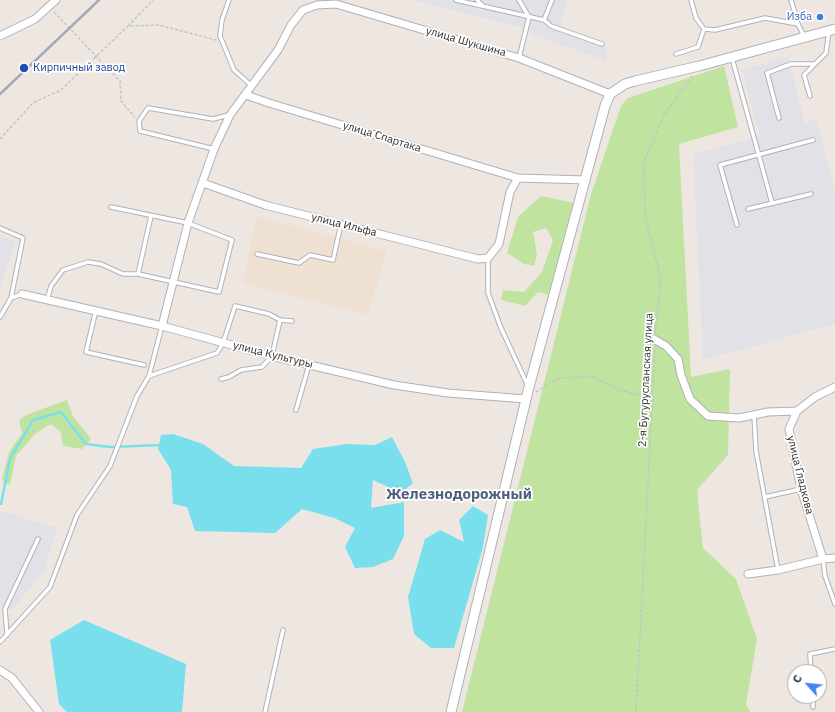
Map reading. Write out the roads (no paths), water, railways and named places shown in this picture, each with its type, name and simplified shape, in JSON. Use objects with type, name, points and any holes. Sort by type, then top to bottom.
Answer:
[{"type":"street","points":[[0,36],[35,19],[56,0]]},
{"type":"street","name":"улица Шукшина","points":[[252,86],[278,50],[295,20],[303,10],[317,5],[336,4],[518,58],[610,94]]},
{"type":"street","points":[[451,712],[529,387],[605,106],[610,94],[625,84],[699,66],[833,29]]},
{"type":"street","points":[[162,326],[188,224],[214,149],[230,115],[252,86]]},
{"type":"street","name":"улица Спартака","points":[[246,95],[518,178],[586,180]]},
{"type":"street","points":[[488,258],[499,244],[510,192],[518,178]]},
{"type":"street","name":"улица Ильфа","points":[[203,183],[265,205],[470,258],[488,258]]},
{"type":"street","name":"улица Культуры","points":[[22,294],[162,326],[272,356],[394,385],[448,393],[526,399]]},
{"type":"street","points":[[654,339],[666,346],[678,359],[681,375],[690,399],[708,416],[739,418],[768,412],[797,411],[815,398],[835,387]]},
{"type":"street","name":"улица Гладкова","points":[[797,411],[789,428],[801,488],[823,559]]},
{"type":"street","points":[[748,574],[778,570],[823,559],[835,558]]},
{"type":"street","points":[[0,670],[12,678],[40,712]]},
{"type":"lane","points":[[229,0],[222,20],[220,36],[234,70],[252,86]]},
{"type":"lane","points":[[456,0],[544,20],[551,26],[602,44]]},
{"type":"lane","points":[[477,0],[485,7]]},
{"type":"lane","points":[[518,58],[529,17],[519,0]]},
{"type":"lane","points":[[544,20],[552,0]]},
{"type":"lane","points":[[691,0],[696,18],[704,29],[715,30],[765,18],[798,24]]},
{"type":"lane","points":[[791,0],[798,24],[804,37]]},
{"type":"lane","points":[[676,54],[698,47],[704,29]]},
{"type":"lane","points":[[810,96],[804,75],[826,52],[833,29]]},
{"type":"lane","points":[[732,56],[772,203]]},
{"type":"lane","points":[[779,118],[767,74],[791,64],[815,64]]},
{"type":"lane","points":[[214,149],[140,131],[139,121],[148,108],[213,119],[230,115]]},
{"type":"lane","points":[[737,225],[720,165],[813,140]]},
{"type":"lane","points":[[748,209],[811,194]]},
{"type":"lane","points":[[47,300],[51,286],[63,270],[88,262],[101,264],[122,274],[138,274],[172,283],[219,292],[232,240],[188,224],[111,207]]},
{"type":"lane","points":[[138,274],[151,216]]},
{"type":"lane","points":[[257,254],[298,263],[310,255],[333,260],[341,224]]},
{"type":"lane","points":[[0,228],[23,238],[10,298],[0,317]]},
{"type":"lane","points":[[488,258],[488,292],[501,328],[529,387]]},
{"type":"lane","points":[[10,298],[22,294]]},
{"type":"lane","points":[[149,376],[217,353],[223,343],[235,306],[269,314],[280,320],[292,321]]},
{"type":"lane","points":[[96,310],[86,352],[144,365]]},
{"type":"lane","points":[[221,379],[229,377],[241,370],[262,367],[272,356],[280,320]]},
{"type":"lane","points":[[0,642],[50,587],[77,515],[110,466],[137,396],[149,376],[162,326]]},
{"type":"lane","points":[[296,410],[309,364]]},
{"type":"lane","points":[[754,415],[756,451],[778,570]]},
{"type":"lane","points":[[765,497],[801,488]]},
{"type":"lane","points":[[6,635],[5,609],[38,539]]},
{"type":"lane","points":[[823,559],[825,576],[835,604]]},
{"type":"lane","points":[[0,627],[6,629]]},
{"type":"lane","points":[[265,712],[283,630]]},
{"type":"lane","points":[[811,664],[810,654],[835,649]]},
{"type":"water","points":[[173,434],[203,444],[234,466],[301,468],[313,449],[347,444],[375,445],[392,437],[405,462],[413,483],[401,493],[373,480],[371,508],[404,502],[404,536],[393,559],[373,567],[355,568],[345,547],[355,528],[334,518],[302,509],[275,533],[195,531],[187,507],[173,504],[171,470],[158,449],[161,435]]},
{"type":"water","points":[[473,506],[488,515],[483,547],[454,648],[431,648],[414,634],[408,597],[425,539],[440,530],[464,542],[459,520]]},
{"type":"water","points":[[84,620],[186,664],[182,712],[67,712],[59,704],[50,640]]},
{"type":"waterway","points":[[1,504],[10,459],[33,420],[61,412],[86,444],[110,447],[161,445]]},
{"type":"railway","points":[[0,94],[99,0]]},
{"type":"place","name":"Изба","points":[[820,17]]},
{"type":"place","name":"Кирпичный завод","points":[[24,68]]},
{"type":"district","name":"Железнодорожный","points":[[459,495]]}]
